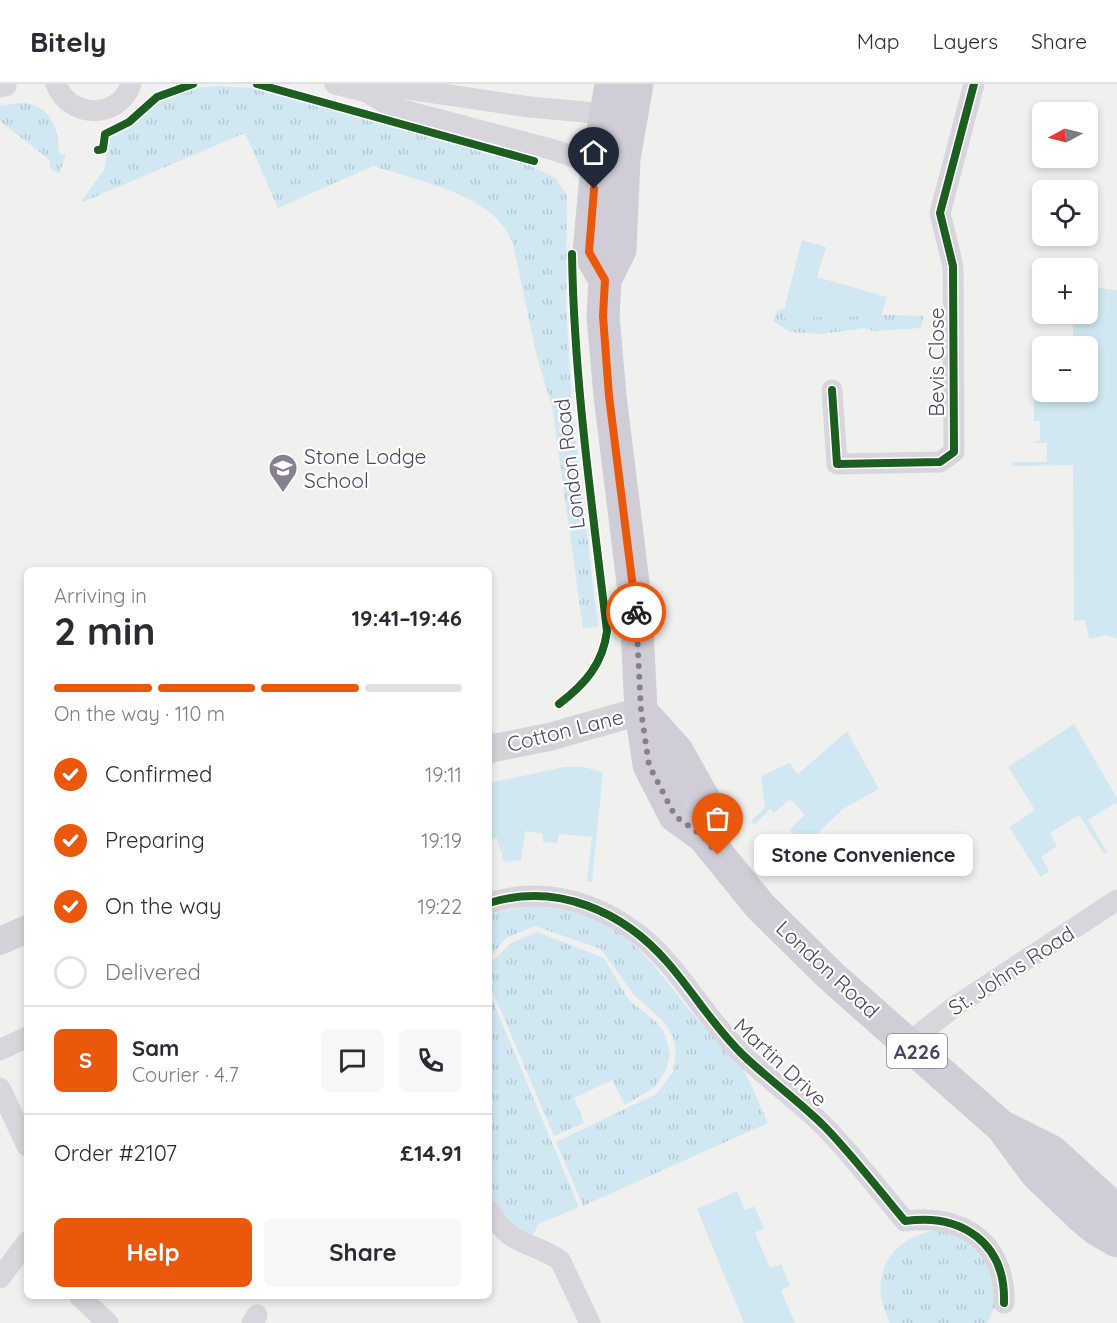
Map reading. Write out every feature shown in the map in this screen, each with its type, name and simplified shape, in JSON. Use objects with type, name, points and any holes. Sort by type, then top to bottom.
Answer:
[{"type":"main road","points":[[637,84],[616,105],[610,162],[620,250],[605,280],[603,316],[609,396],[636,607],[641,711]]},
{"type":"main road","name":"Cotton Lane","points":[[492,748],[549,737],[641,711]]},
{"type":"main road","name":"London Road","points":[[641,711],[677,751],[705,801],[704,837],[760,906],[831,976],[1002,1127],[1036,1173],[1095,1229],[1117,1241]]},
{"type":"main road","points":[[0,941],[24,930]]},
{"type":"main road","points":[[1002,1127],[1051,1151],[1117,1211]]},
{"type":"street","points":[[56,84],[66,100],[87,111],[108,109],[125,96],[133,85]]},
{"type":"street","points":[[335,84],[367,92],[391,107],[554,150],[610,162]]},
{"type":"street","name":"Bevis Close","points":[[832,390],[837,464],[940,462],[954,452],[953,266],[940,213],[974,84]]},
{"type":"street","points":[[367,92],[394,87],[530,107],[616,105]]},
{"type":"street","name":"Martin Drive","points":[[492,902],[526,896],[564,898],[593,907],[633,930],[669,963],[725,1035],[826,1129],[905,1221],[930,1220],[947,1223],[966,1229],[981,1238],[999,1263],[1004,1303]]},
{"type":"street","name":"St. Johns Road","points":[[908,1043],[954,1007],[1117,900]]},
{"type":"street","points":[[0,1050],[24,1038]]},
{"type":"street","points":[[0,1088],[24,1140]]},
{"type":"street","points":[[492,1215],[499,1226],[515,1240],[560,1260],[590,1323]]},
{"type":"street","points":[[0,1278],[24,1248]]},
{"type":"street","points":[[82,1299],[108,1323]]},
{"type":"green space","points":[[216,86],[252,88],[520,161],[556,178],[567,196],[566,304],[572,405],[598,627],[583,628],[552,407],[537,357],[513,244],[504,227],[491,213],[454,192],[373,166],[278,208],[245,133],[83,202],[82,200],[104,170],[110,137],[130,126],[152,106],[166,98],[197,88]]},
{"type":"green space","points":[[20,103],[39,107],[46,112],[55,126],[59,154],[66,155],[59,174],[50,168],[50,160],[0,121],[0,106]]},
{"type":"green space","points":[[802,240],[826,247],[817,277],[887,297],[881,316],[782,318]]},
{"type":"green space","points":[[1098,288],[1117,290],[1117,639],[1107,635],[1089,639],[1085,620],[1074,621],[1073,465],[1013,466],[1012,462],[1047,462],[1047,443],[1035,443],[1040,440],[1040,421],[1034,421],[1034,402],[1098,402],[1098,336],[1073,336],[1073,324],[1098,324]]},
{"type":"green space","points":[[784,309],[784,312],[924,316],[921,328],[873,331],[864,328],[822,334],[790,332],[773,321],[777,310]]},
{"type":"green space","points":[[1074,724],[1117,798],[1117,805],[1115,803],[1088,820],[1107,852],[1104,854],[1079,815],[1050,833],[1057,846],[1041,857],[1049,871],[1041,877],[1009,827],[1035,810],[1008,767]]},
{"type":"green space","points":[[847,731],[879,789],[843,809],[797,853],[794,851],[802,843],[789,830],[805,815],[790,799],[774,813],[770,809],[754,825],[751,821],[765,807],[761,776],[790,763],[798,774]]},
{"type":"green space","points":[[565,767],[583,767],[603,772],[592,882],[587,882],[592,837],[559,834],[557,843],[543,842],[543,834],[525,831],[521,860],[504,862],[497,838],[492,839],[492,782]]},
{"type":"green space","points":[[527,906],[559,909],[586,916],[608,926],[627,939],[645,955],[697,1019],[738,1062],[751,1084],[768,1123],[583,1206],[556,1142],[656,1094],[673,1072],[676,1052],[673,1037],[664,1022],[634,995],[601,949],[535,926],[506,938],[492,954],[492,913]]},
{"type":"green space","points":[[537,932],[604,958],[629,1000],[656,1022],[664,1032],[670,1054],[666,1070],[655,1087],[625,1105],[612,1080],[574,1098],[584,1123],[554,1136],[492,990],[492,962],[511,943]]},
{"type":"green space","points":[[492,999],[579,1207],[539,1224],[530,1240],[500,1217],[492,1200]]},
{"type":"green space","points":[[737,1191],[745,1210],[754,1206],[764,1228],[755,1233],[770,1268],[781,1264],[790,1286],[781,1290],[795,1323],[744,1323],[697,1209]]},
{"type":"green space","points":[[936,1230],[951,1231],[990,1258],[997,1303],[987,1323],[890,1323],[883,1307],[881,1291],[886,1263],[905,1242]]},
{"type":"cycle path","points":[[98,150],[103,149],[105,134],[129,122],[157,97],[193,84]]},
{"type":"cycle path","points":[[257,84],[534,161]]},
{"type":"cycle path","points":[[832,390],[837,464],[940,462],[954,452],[953,266],[940,213],[974,84]]},
{"type":"cycle path","points":[[559,704],[585,681],[597,663],[607,631],[580,395],[572,254]]},
{"type":"cycle path","points":[[492,902],[514,897],[539,896],[564,899],[610,916],[631,929],[668,963],[743,1055],[825,1127],[905,1221],[945,1222],[977,1236],[989,1249],[997,1264],[1003,1282],[1004,1303]]},
{"type":"way so far","points":[[636,612],[640,655],[641,711],[649,765],[675,816],[704,837],[718,855]]},
{"type":"place","name":"Stone Lodge School","points":[[283,494]]},
{"type":"place","name":"Stone Convenience","points":[[718,855]]},
{"type":"route","points":[[594,189],[589,252],[605,280],[603,316],[609,396],[636,612]]}]
